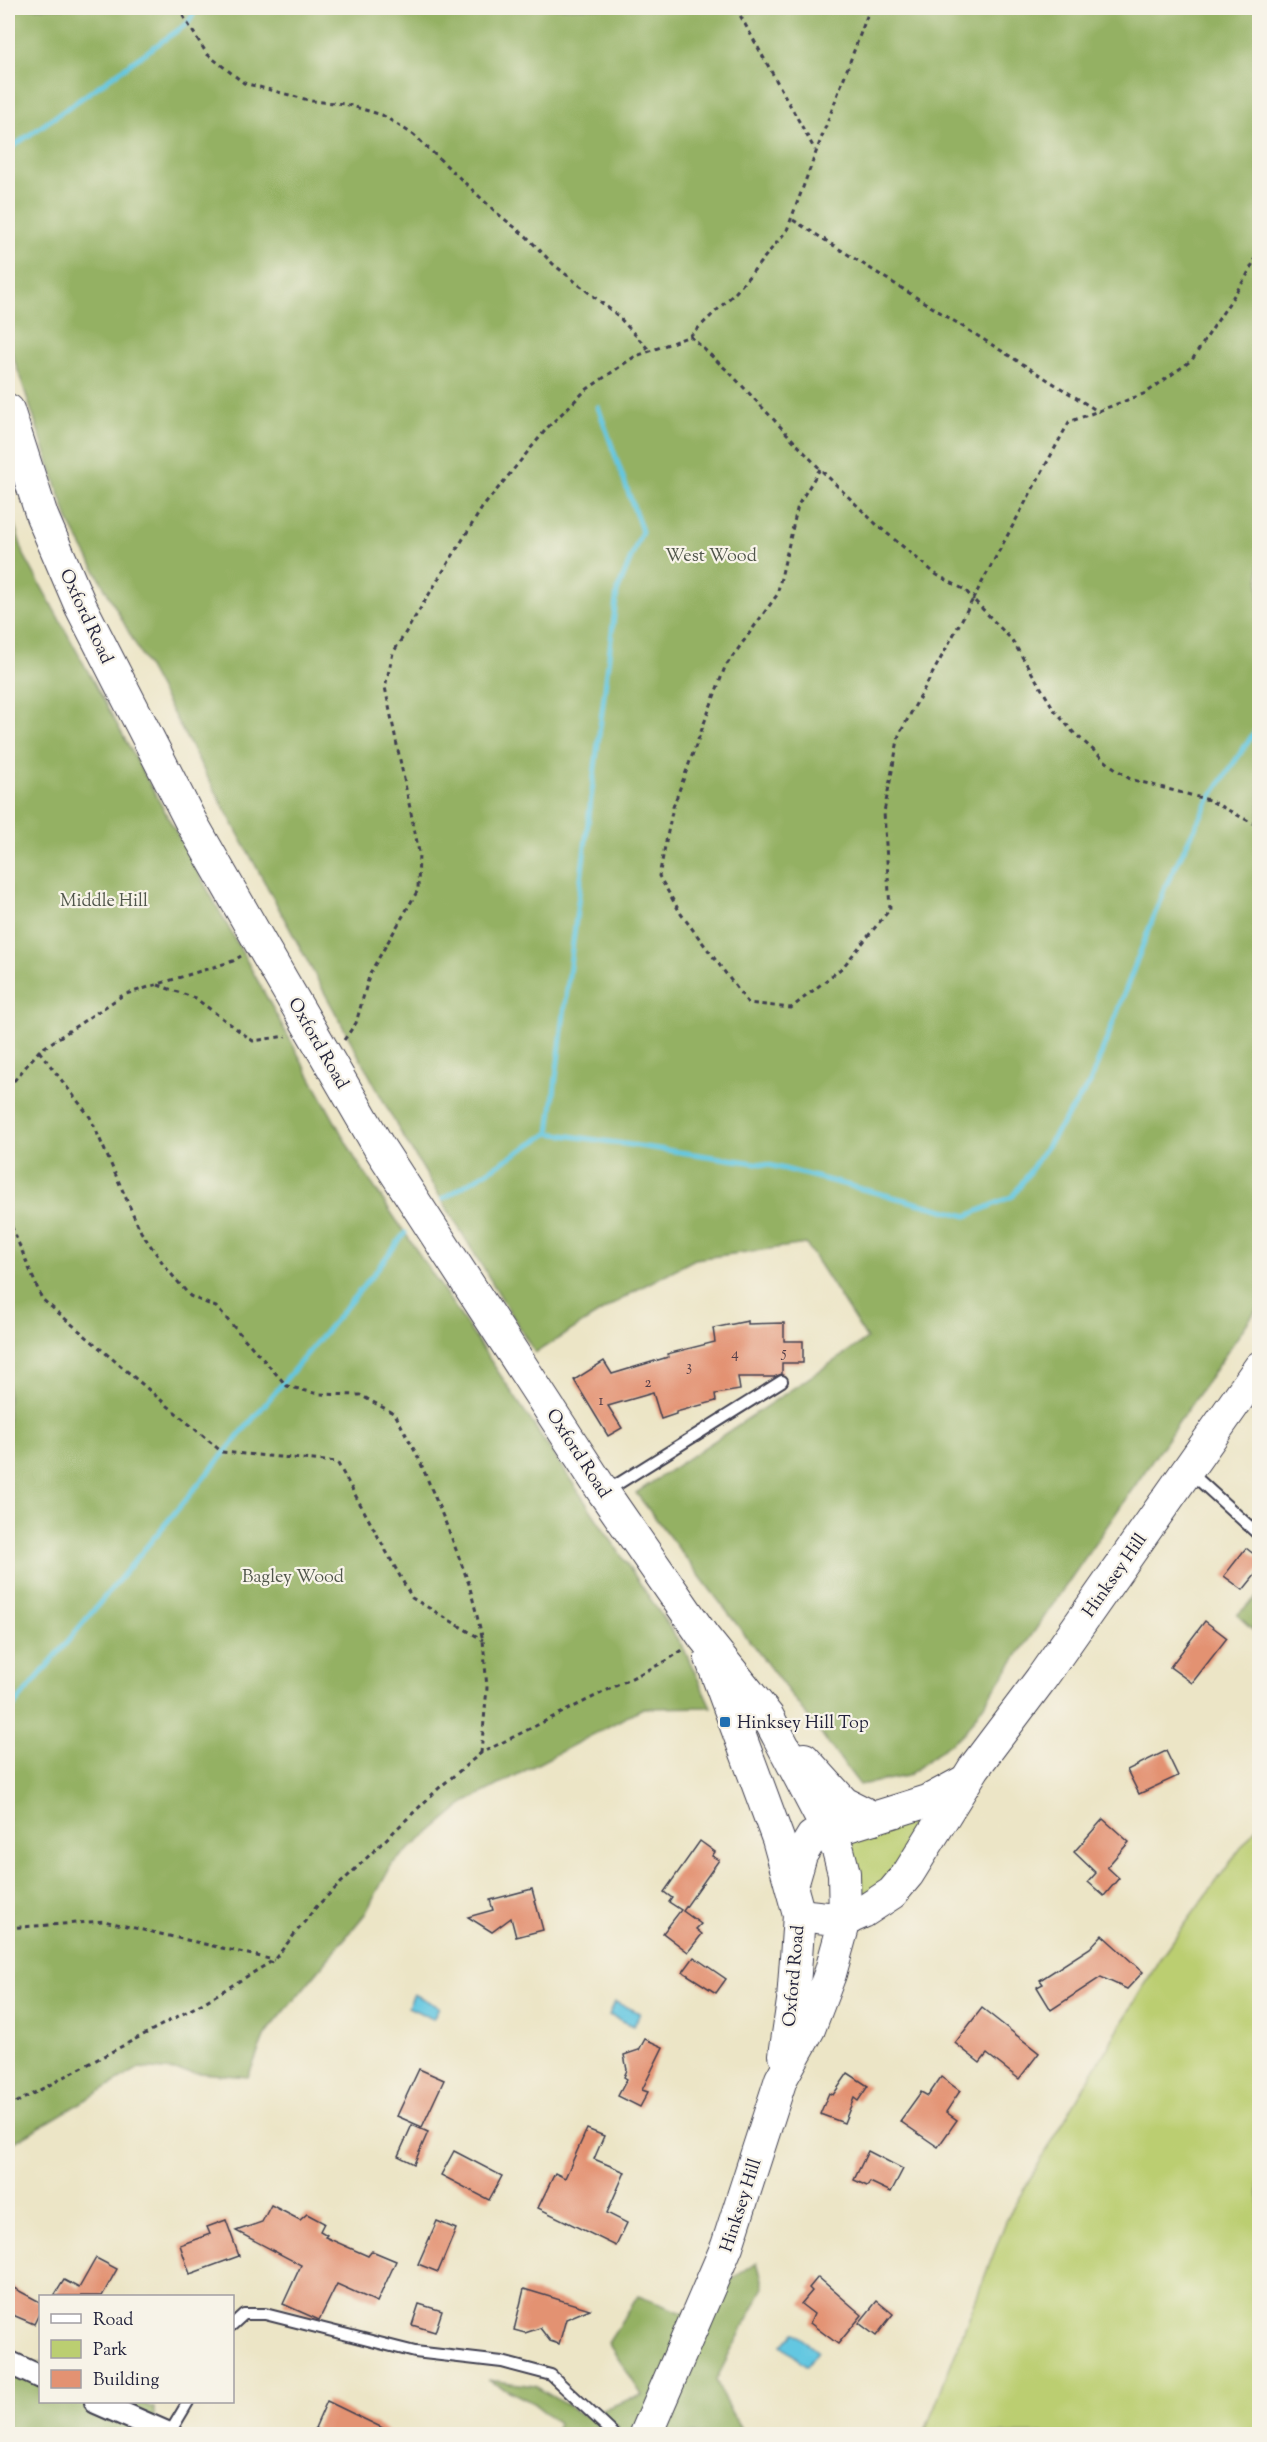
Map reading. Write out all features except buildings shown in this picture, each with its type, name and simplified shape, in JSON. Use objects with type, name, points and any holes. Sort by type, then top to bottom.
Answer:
[{"type":"street","name":"Oxford Road","points":[[8,410],[42,516],[86,617],[190,820],[380,1147],[604,1493],[703,1636],[768,1717],[844,1803],[874,1818]]},
{"type":"street","name":"Hinksey Hill","points":[[845,1920],[892,1893],[908,1874],[965,1781],[1041,1679],[1260,1367]]},
{"type":"street","name":"Oxford Road","points":[[703,1636],[743,1740],[796,1901],[793,2001],[781,2079]]},
{"type":"street","name":"Oxford Road","points":[[768,1717],[828,1830],[844,1873],[845,1920],[830,1974]]},
{"type":"street","name":"Hinksey Hill","points":[[828,1830],[928,1801],[965,1781]]},
{"type":"street","points":[[828,1830],[812,1837],[801,1855],[796,1901],[845,1920]]},
{"type":"street","name":"Hinksey Hill","points":[[646,2434],[727,2246],[781,2079],[809,2029],[830,1974]]},
{"type":"street","points":[[8,2362],[39,2377]]},
{"type":"street","points":[[98,2403],[169,2434]]},
{"type":"lane","points":[[604,1493],[782,1381]]},
{"type":"lane","points":[[1187,1470],[1260,1536]]},
{"type":"lane","points":[[234,2323],[244,2314],[265,2314],[415,2352],[502,2362],[551,2374],[614,2434]]},
{"type":"lane","points":[[169,2434],[187,2403]]},
{"type":"path","points":[[178,8],[207,54],[244,83],[312,101],[345,104],[382,115],[414,135],[498,214],[527,237],[553,264],[617,315],[649,350]]},
{"type":"path","points":[[736,8],[816,151]]},
{"type":"path","points":[[324,1051],[347,1039],[356,1023],[370,973],[418,890],[419,852],[385,687],[393,653],[482,508],[548,427],[586,390],[649,350],[690,336],[736,292],[793,220],[816,151],[870,8]]},
{"type":"path","points":[[793,220],[1099,412]]},
{"type":"path","points":[[820,469],[798,505],[777,594],[725,668],[673,807],[659,876],[681,914],[748,1003],[791,1008],[843,967],[890,909],[884,812],[899,735],[1069,422],[1146,393],[1192,360],[1246,277],[1260,249]]},
{"type":"path","points":[[690,336],[732,375],[820,469],[877,525],[937,575],[965,590],[974,599],[1011,640],[1055,711],[1073,732],[1109,764],[1130,779],[1209,800],[1260,827]]},
{"type":"path","points":[[8,1088],[39,1051],[123,996],[233,961],[244,955]]},
{"type":"path","points":[[158,985],[195,998],[253,1041],[287,1036],[294,1044]]},
{"type":"path","points":[[39,1051],[90,1117],[141,1232],[167,1269],[190,1296],[216,1307],[287,1386],[318,1394],[360,1395],[395,1414],[419,1459],[469,1584],[483,1640],[487,1688],[481,1754]]},
{"type":"path","points":[[8,1218],[42,1299],[222,1452],[336,1462],[412,1598],[483,1640]]},
{"type":"path","points":[[8,2107],[203,2003],[274,1960],[317,1906],[439,1788],[481,1754],[666,1661],[703,1636]]},
{"type":"path","points":[[8,1928],[104,1920],[274,1960]]},
{"type":"green space","name":"West Wood","points":[[8,8],[1259,8],[1259,1306],[964,1733],[907,1776],[860,1785],[636,1493],[867,1339],[806,1244],[695,1259],[638,1289],[535,1353],[398,1128],[69,522],[8,341]]},
{"type":"green space","name":"Bagley Wood","points":[[8,504],[24,555],[356,1160],[684,1649],[711,1707],[643,1708],[466,1802],[392,1864],[365,1914],[265,2035],[248,2077],[139,2068],[8,2146]]},
{"type":"green space","points":[[1259,1595],[1259,1635],[1237,1615]]},
{"type":"green space","points":[[932,1817],[890,1879],[860,1896],[850,1846],[852,1832]]},
{"type":"green space","points":[[1259,1823],[1259,2434],[924,2434],[1008,2216],[1159,1960]]},
{"type":"green space","points":[[757,2262],[764,2287],[716,2380],[744,2434],[555,2434],[558,2423],[533,2403],[488,2380],[535,2386],[584,2416],[642,2395],[608,2343],[638,2296],[683,2313]]},
{"type":"green space","points":[[39,2363],[39,2403],[142,2403],[154,2408],[154,2434],[8,2434],[8,2387],[11,2380]]},
{"type":"water","points":[[414,1994],[439,2007],[433,2019],[408,2007]]},
{"type":"water","points":[[615,2002],[640,2013],[634,2026],[609,2015]]},
{"type":"water","points":[[794,2332],[818,2351],[807,2366],[782,2346]]},
{"type":"waterway","points":[[8,150],[188,23],[197,8]]},
{"type":"waterway","points":[[443,1199],[549,1133],[617,592],[642,531],[598,407]]},
{"type":"waterway","points":[[549,1133],[769,1165],[967,1216],[1013,1196],[1090,1083],[1165,887],[1209,800],[1260,724]]},
{"type":"waterway","points":[[8,1713],[371,1277],[405,1233]]},
{"type":"place","name":"Hinksey Hill Top","points":[[725,1722]]},
{"type":"park label","name":"Middle Hill","points":[[104,900]]}]
